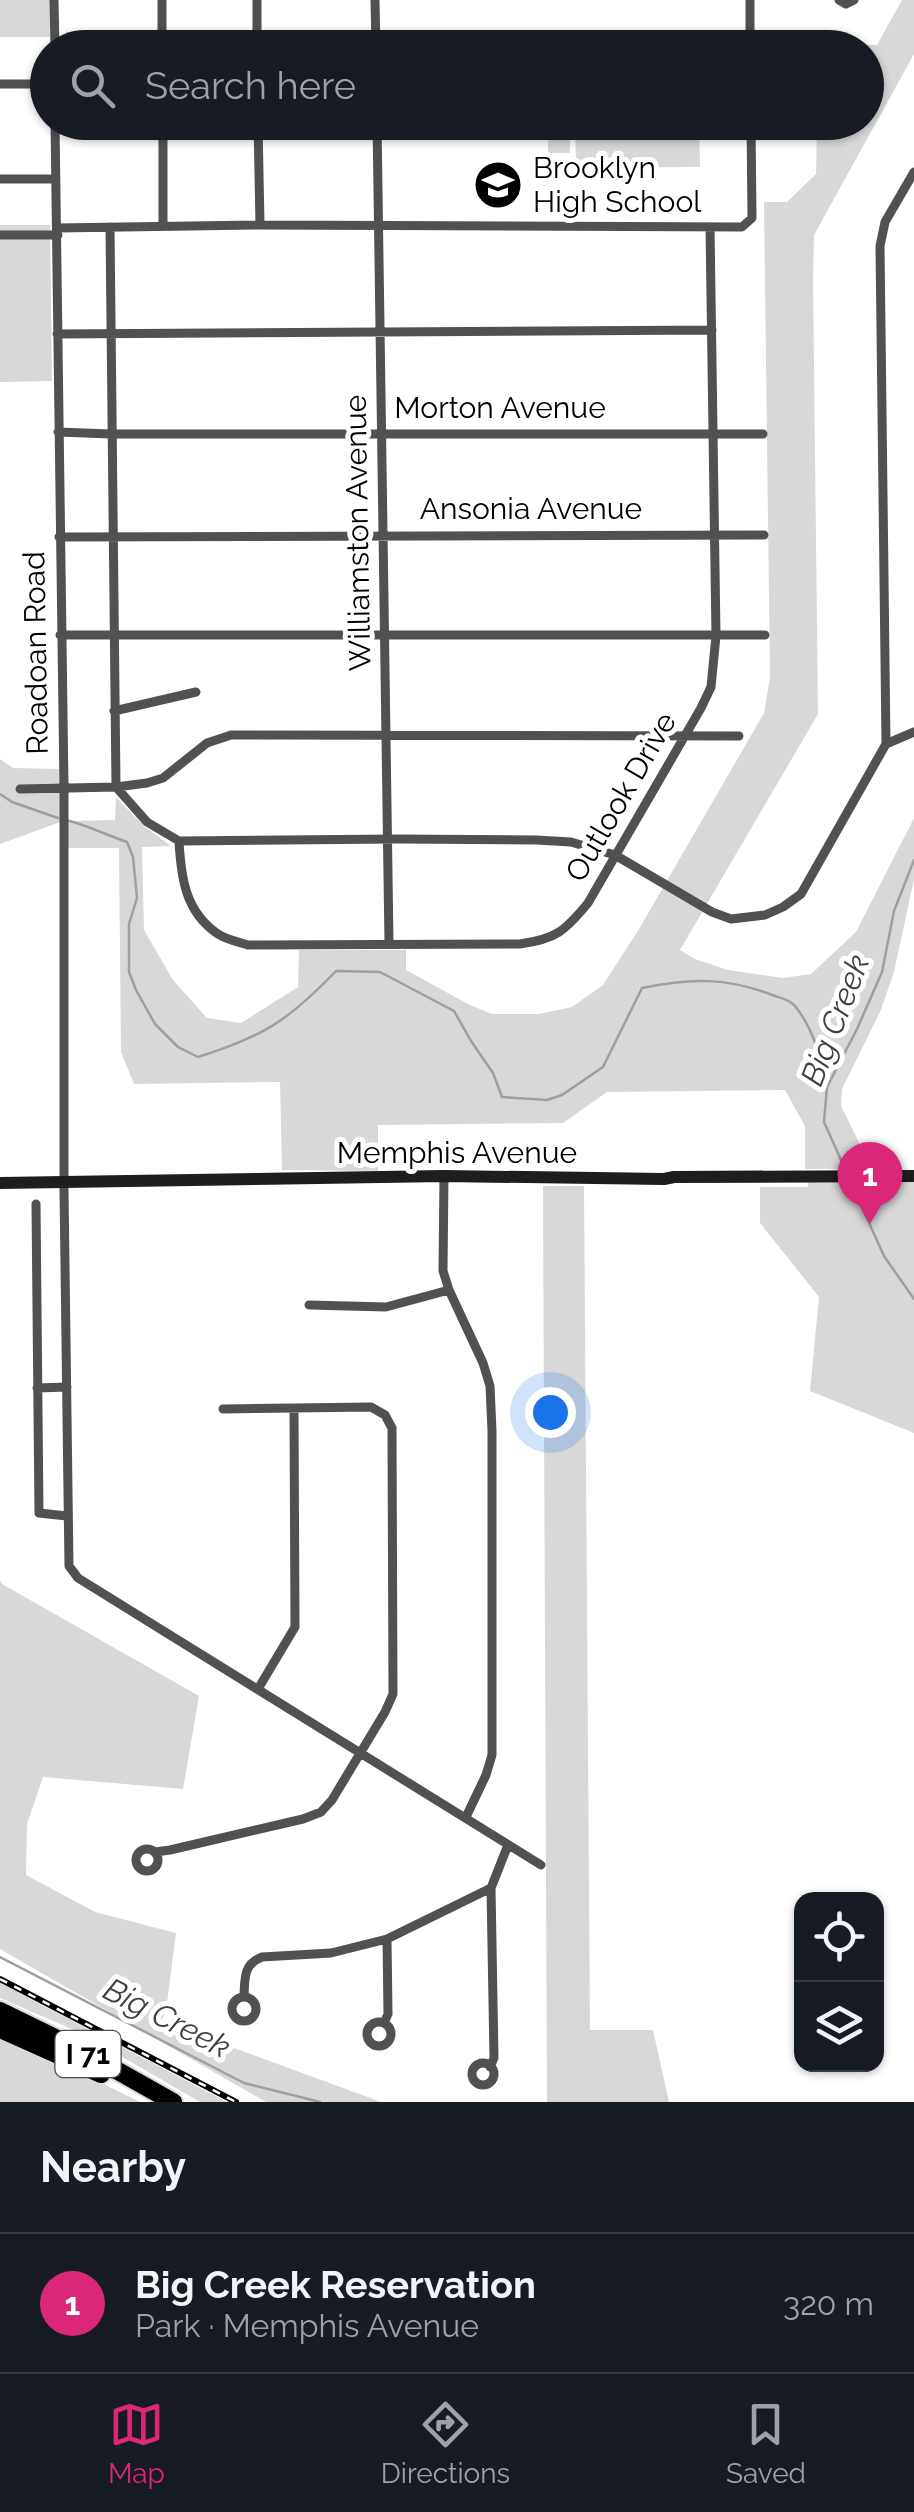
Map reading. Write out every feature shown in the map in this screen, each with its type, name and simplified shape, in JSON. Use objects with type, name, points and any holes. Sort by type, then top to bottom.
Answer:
[{"type":"highway","name":"I 71","points":[[0,2011],[173,2102]]},
{"type":"highway","points":[[0,2029],[155,2102]]},
{"type":"main road","name":"Memphis Avenue","points":[[0,1183],[444,1176],[914,1176]]},
{"type":"street","points":[[54,0],[54,30]]},
{"type":"street","points":[[162,0],[162,30]]},
{"type":"street","points":[[256,0],[257,30]]},
{"type":"street","points":[[374,0],[375,30]]},
{"type":"street","points":[[750,0],[750,30]]},
{"type":"street","points":[[839,0],[846,4],[854,0]]},
{"type":"street","points":[[0,84],[30,84]]},
{"type":"street","name":"Roadoan Road","points":[[55,140],[69,1566],[78,1578],[258,1689]]},
{"type":"street","points":[[162,140],[163,226]]},
{"type":"street","points":[[258,140],[260,226]]},
{"type":"street","name":"Williamston Avenue","points":[[378,140],[388,943]]},
{"type":"street","points":[[0,235],[163,226],[742,227],[752,218],[751,140]]},
{"type":"street","points":[[110,227],[116,787],[147,822],[178,842],[571,842],[615,855],[730,919],[765,915],[783,908],[801,894],[886,744],[880,246],[885,222],[914,172]]},
{"type":"street","points":[[0,179],[56,178]]},
{"type":"street","name":"Outlook Drive","points":[[178,842],[181,878],[198,916],[220,935],[248,945],[520,944],[546,940],[569,926],[588,904],[711,687],[716,636],[710,227]]},
{"type":"street","points":[[57,334],[712,330]]},
{"type":"street","name":"Morton Avenue","points":[[58,432],[763,434]]},
{"type":"street","name":"Ansonia Avenue","points":[[59,537],[764,535]]},
{"type":"street","points":[[60,635],[764,634]]},
{"type":"street","points":[[114,711],[196,692]]},
{"type":"street","points":[[886,744],[914,732]]},
{"type":"street","points":[[20,789],[148,783],[164,778],[207,743],[231,736],[739,736]]},
{"type":"street","points":[[444,1176],[442,1271],[484,1364],[490,1386],[492,1431],[492,1755],[466,1817]]},
{"type":"street","points":[[36,1204],[39,1513],[68,1516]]},
{"type":"street","points":[[309,1305],[386,1306],[449,1290]]},
{"type":"street","points":[[37,1388],[66,1387]]},
{"type":"street","points":[[155,1852],[321,1812],[386,1712],[392,1694],[392,1428],[385,1415],[371,1408],[223,1409]]},
{"type":"street","points":[[294,1409],[295,1627],[258,1689],[540,1866]]},
{"type":"street","points":[[490,2067],[494,2058],[491,1888],[508,1845]]},
{"type":"street","points":[[244,1996],[245,1974],[254,1960],[331,1953],[387,1939],[491,1888]]},
{"type":"street","points":[[384,2023],[388,2014],[387,1939]]},
{"type":"shaded area","points":[[0,0],[50,0],[50,30],[30,30],[30,37],[0,37]]},
{"type":"shaded area","points":[[902,0],[914,0],[914,54],[884,108],[884,32]]},
{"type":"shaded area","points":[[548,140],[570,140],[570,153],[548,153]]},
{"type":"shaded area","points":[[575,140],[699,140],[700,167],[576,168]]},
{"type":"shaded area","points":[[817,140],[866,140],[814,235],[818,714],[680,950],[728,970],[783,978],[811,974],[856,932],[914,818],[914,879],[894,972],[880,1012],[842,1089],[841,1106],[872,1169],[805,1169],[805,1126],[785,1090],[607,1092],[563,1123],[378,1125],[378,1171],[282,1170],[280,1082],[134,1084],[121,1052],[119,848],[63,848],[63,821],[0,844],[0,759],[13,768],[63,769],[64,821],[115,820],[116,797],[145,827],[171,846],[142,847],[144,930],[173,980],[207,1018],[241,1023],[298,987],[299,950],[406,950],[406,970],[492,1014],[539,1014],[572,1007],[603,985],[764,713],[770,677],[764,202],[787,202],[816,174]]},
{"type":"shaded area","points":[[0,225],[50,225],[52,381],[0,382]]},
{"type":"shaded area","points":[[914,1176],[914,1433],[810,1391],[819,1297],[760,1223],[760,1187],[808,1187],[808,1177]]},
{"type":"shaded area","points":[[543,1186],[584,1186],[590,2030],[653,2030],[669,2102],[547,2102]]},
{"type":"shaded area","points":[[0,1580],[199,1696],[183,1789],[43,1777],[27,1824],[26,1875],[95,1912],[176,1933],[166,2011],[161,2021],[381,2102],[266,2102],[0,1949]]},
{"type":"shaded area","points":[[0,1983],[227,2102],[200,2102],[81,2033],[0,1998]]},
{"type":"shaded area","points":[[0,2036],[24,2045],[140,2102],[0,2102]]},
{"type":"waterway","points":[[0,794],[58,818]]},
{"type":"waterway","points":[[66,820],[127,842],[133,857],[137,898],[129,924],[129,972],[155,1024],[178,1047],[198,1057],[274,1025],[336,971],[380,972],[454,1011],[493,1073],[502,1097],[547,1100],[562,1095],[603,1067],[642,988],[709,981],[741,985],[793,1004],[812,1034],[827,1087]]},
{"type":"waterway","name":"Big Creek","points":[[846,1171],[824,1122],[827,1087],[882,972],[894,911],[914,860]]},
{"type":"waterway","name":"Big Creek","points":[[851,1183],[884,1256],[914,1299]]},
{"type":"waterway","name":"Big Creek","points":[[0,1957],[244,2083],[320,2102]]},
{"type":"railway","points":[[0,1979],[236,2102]]},
{"type":"place","name":"Brooklyn High School","points":[[498,185]]},
{"type":"place","name":"Big Creek Reservation","points":[[870,1224]]}]
